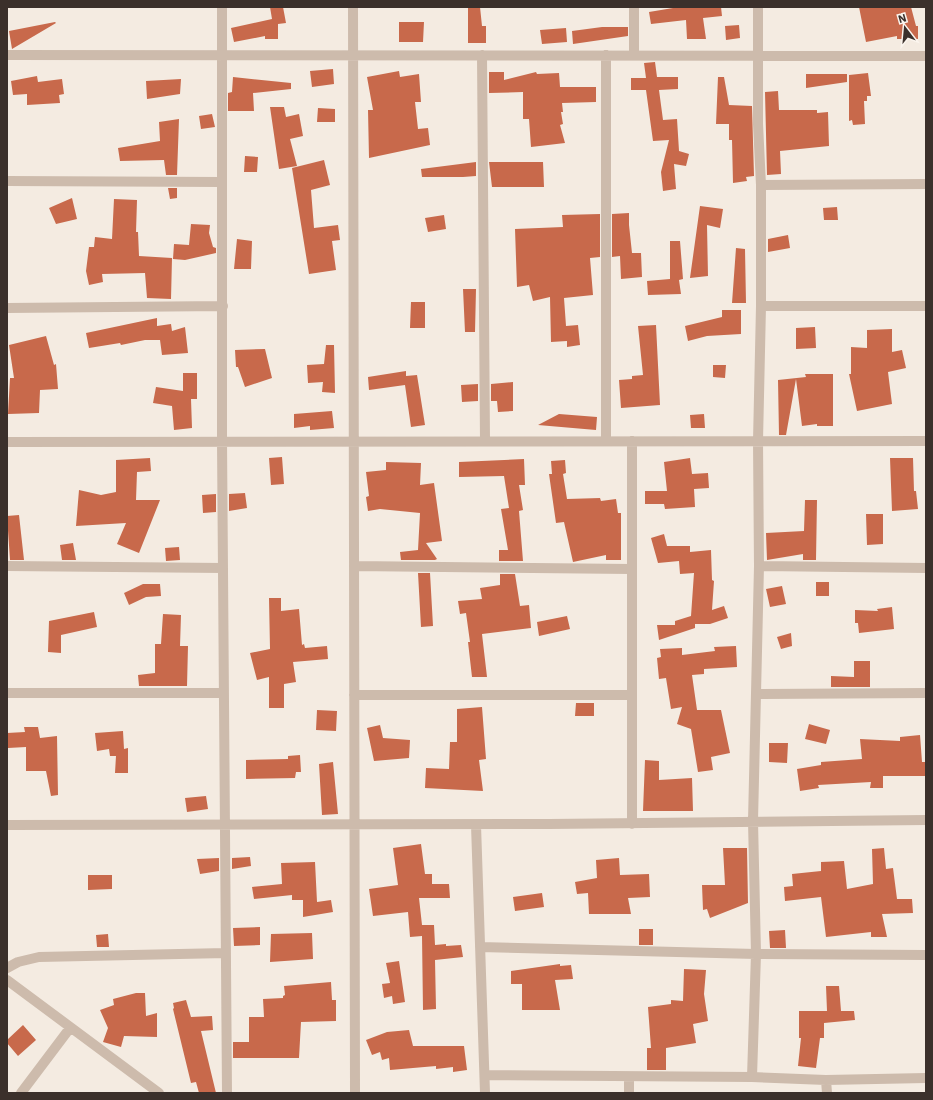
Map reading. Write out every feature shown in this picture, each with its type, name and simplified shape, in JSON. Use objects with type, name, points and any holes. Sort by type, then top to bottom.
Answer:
[{"type":"street","points":[[222,7],[222,441],[227,1093]]},
{"type":"street","points":[[353,7],[355,1093]]},
{"type":"street","points":[[634,7],[634,55]]},
{"type":"street","points":[[752,1077],[756,954],[754,821],[759,566],[758,441],[761,306],[761,185],[758,124],[758,7]]},
{"type":"street","points":[[7,55],[926,56]]},
{"type":"street","points":[[482,55],[485,441]]},
{"type":"street","points":[[606,55],[606,441]]},
{"type":"street","points":[[7,182],[222,182]]},
{"type":"street","points":[[761,185],[926,184]]},
{"type":"street","points":[[7,308],[222,306]]},
{"type":"street","points":[[761,306],[926,306]]},
{"type":"street","points":[[632,441],[632,824]]},
{"type":"street","points":[[7,442],[926,441]]},
{"type":"street","points":[[7,566],[223,568]]},
{"type":"street","points":[[354,566],[631,569]]},
{"type":"street","points":[[759,566],[926,568]]},
{"type":"street","points":[[7,693],[224,693]]},
{"type":"street","points":[[757,694],[926,693]]},
{"type":"street","points":[[354,695],[632,694]]},
{"type":"street","points":[[7,824],[476,825],[926,820]]},
{"type":"street","points":[[476,825],[485,1093]]},
{"type":"street","points":[[480,947],[756,954],[926,955]]},
{"type":"street","points":[[7,968],[18,962],[39,957],[226,953]]},
{"type":"street","points":[[7,980],[159,1093]]},
{"type":"street","points":[[21,1093],[70,1028]]},
{"type":"street","points":[[485,1075],[752,1077],[826,1080],[926,1078]]},
{"type":"street","points":[[629,1077],[629,1093]]},
{"type":"street","points":[[826,1080],[826,1093]]},
{"type":"building","points":[[270,7],[283,7],[286,23],[278,24],[278,39],[265,39],[265,36],[234,42],[231,28],[272,19]]},
{"type":"building","points":[[468,7],[480,7],[482,26],[486,26],[486,43],[468,43]]},
{"type":"building","points":[[679,7],[721,7],[722,16],[703,18],[706,39],[687,39],[686,20],[651,24],[649,12]]},
{"type":"building","points":[[859,7],[911,7],[916,26],[918,26],[918,39],[897,39],[897,36],[866,42]]},
{"type":"building","points":[[399,22],[424,22],[423,42],[399,42]]},
{"type":"building","points":[[56,23],[12,49],[9,31]]},
{"type":"building","points":[[739,25],[740,38],[726,40],[725,26]]},
{"type":"building","points":[[602,27],[628,27],[628,36],[573,44],[572,31]]},
{"type":"building","points":[[566,28],[567,42],[542,44],[540,30]]},
{"type":"building","points":[[655,62],[657,77],[678,77],[678,89],[659,90],[663,120],[677,119],[679,151],[689,154],[686,166],[674,164],[676,189],[663,191],[661,172],[669,140],[653,141],[646,90],[631,90],[631,78],[646,78],[644,63]]},
{"type":"building","points":[[333,69],[334,84],[312,87],[310,71]]},
{"type":"building","points":[[399,71],[400,77],[419,74],[421,102],[415,102],[418,129],[428,128],[430,145],[369,158],[368,110],[373,110],[367,77]]},
{"type":"building","points":[[489,72],[504,72],[504,80],[536,72],[537,74],[559,73],[560,87],[596,87],[596,102],[562,103],[563,112],[561,112],[563,124],[560,125],[565,143],[531,147],[529,119],[523,119],[523,92],[489,93]]},
{"type":"building","points":[[868,73],[871,96],[867,96],[867,101],[864,101],[865,124],[853,125],[852,120],[849,121],[849,75]]},
{"type":"building","points":[[806,74],[847,74],[847,82],[806,88]]},
{"type":"building","points":[[37,76],[38,82],[62,79],[64,94],[59,95],[60,103],[27,105],[27,94],[13,95],[11,81]]},
{"type":"building","points":[[233,77],[291,83],[291,89],[253,93],[254,111],[228,111],[228,93],[232,92]]},
{"type":"building","points":[[718,77],[724,77],[729,105],[752,106],[754,176],[746,177],[747,181],[733,183],[732,140],[729,140],[729,124],[716,124]]},
{"type":"building","points":[[181,79],[180,94],[147,99],[146,81]]},
{"type":"building","points":[[778,91],[779,110],[817,110],[817,113],[828,112],[829,146],[780,151],[781,174],[767,175],[765,92]]},
{"type":"building","points":[[270,107],[284,107],[286,117],[299,114],[303,136],[290,139],[297,166],[279,169]]},
{"type":"building","points":[[318,108],[335,109],[335,122],[317,122]]},
{"type":"building","points":[[212,114],[215,127],[201,129],[199,116]]},
{"type":"building","points":[[179,119],[177,175],[166,175],[164,160],[120,161],[118,148],[160,141],[159,122]]},
{"type":"building","points":[[245,156],[258,157],[257,172],[244,172]]},
{"type":"building","points":[[324,160],[330,185],[311,190],[314,228],[338,225],[340,240],[332,241],[336,270],[309,274],[292,168]]},
{"type":"building","points":[[476,162],[476,176],[422,177],[421,169]]},
{"type":"building","points":[[489,162],[543,162],[544,187],[492,187]]},
{"type":"building","points":[[168,188],[177,188],[177,198],[170,199]]},
{"type":"building","points":[[72,198],[77,219],[56,224],[49,208]]},
{"type":"building","points":[[114,199],[137,200],[136,232],[138,232],[139,256],[172,258],[171,299],[147,298],[145,273],[102,274],[103,282],[89,285],[86,271],[89,247],[94,247],[95,237],[112,239]]},
{"type":"building","points":[[700,206],[723,209],[720,228],[707,225],[708,276],[690,278]]},
{"type":"building","points":[[837,207],[838,220],[824,220],[823,208]]},
{"type":"building","points":[[629,213],[632,253],[641,253],[642,277],[621,279],[620,256],[612,257],[612,214]]},
{"type":"building","points":[[600,214],[600,257],[590,258],[593,295],[564,298],[566,326],[578,325],[580,345],[567,347],[567,341],[551,342],[550,297],[533,301],[529,285],[517,287],[515,229],[563,227],[562,215]]},
{"type":"building","points":[[444,215],[446,229],[428,232],[425,218]]},
{"type":"building","points":[[191,224],[210,225],[209,233],[213,247],[216,248],[216,253],[185,260],[173,259],[174,244],[189,245]]},
{"type":"building","points":[[788,235],[790,248],[768,252],[768,239]]},
{"type":"building","points":[[237,239],[252,241],[251,269],[234,269]]},
{"type":"building","points":[[670,241],[680,241],[683,279],[679,280],[681,294],[648,295],[647,281],[670,279]]},
{"type":"building","points":[[736,248],[745,249],[746,303],[732,303]]},
{"type":"building","points":[[463,289],[476,289],[475,332],[465,332]]},
{"type":"building","points":[[411,302],[425,302],[425,328],[410,328]]},
{"type":"building","points":[[722,310],[741,310],[741,334],[707,336],[688,341],[685,326],[722,317]]},
{"type":"building","points":[[157,318],[157,326],[171,324],[172,331],[185,327],[188,353],[162,355],[160,340],[145,340],[121,345],[120,343],[89,348],[86,333]]},
{"type":"building","points":[[656,325],[660,405],[621,408],[619,380],[632,379],[632,376],[643,375],[638,326]]},
{"type":"building","points":[[815,327],[816,348],[796,349],[796,328]]},
{"type":"building","points":[[892,329],[892,352],[902,350],[906,368],[888,372],[892,404],[857,411],[849,374],[851,374],[851,347],[867,348],[867,330]]},
{"type":"building","points":[[46,336],[54,365],[56,364],[58,389],[40,390],[39,413],[8,414],[10,378],[14,378],[9,345]]},
{"type":"building","points":[[326,345],[334,345],[335,393],[322,392],[323,382],[308,383],[307,365],[324,364]]},
{"type":"building","points":[[265,349],[272,378],[245,387],[238,367],[236,367],[235,350]]},
{"type":"building","points":[[713,365],[726,365],[725,378],[713,377]]},
{"type":"building","points":[[406,371],[406,376],[417,375],[425,425],[411,427],[405,385],[369,390],[368,377]]},
{"type":"building","points":[[183,373],[197,373],[197,399],[191,399],[192,428],[174,430],[172,406],[153,403],[156,387],[183,391]]},
{"type":"building","points":[[805,374],[833,374],[833,426],[817,426],[817,424],[802,426],[796,379],[786,435],[779,435],[778,380],[806,377]]},
{"type":"building","points":[[513,382],[513,411],[498,412],[497,401],[491,401],[491,384]]},
{"type":"building","points":[[478,384],[478,401],[462,402],[461,385]]},
{"type":"building","points":[[332,411],[334,428],[310,430],[310,426],[294,428],[294,414]]},
{"type":"building","points":[[559,414],[597,417],[596,430],[538,425]]},
{"type":"building","points":[[704,414],[705,428],[691,428],[690,415]]},
{"type":"building","points":[[282,457],[284,484],[271,485],[269,458]]},
{"type":"building","points":[[150,458],[151,471],[137,472],[136,500],[160,500],[139,553],[117,544],[126,523],[76,526],[79,490],[101,495],[116,492],[116,460]]},
{"type":"building","points":[[690,458],[692,474],[708,473],[709,488],[694,489],[695,507],[665,509],[664,504],[645,504],[645,491],[667,491],[664,462]]},
{"type":"building","points":[[890,458],[913,458],[914,491],[916,491],[918,509],[892,511]]},
{"type":"building","points":[[524,459],[525,485],[519,485],[523,510],[519,511],[523,561],[499,561],[499,550],[508,550],[501,509],[509,508],[504,476],[459,477],[459,462]]},
{"type":"building","points":[[565,460],[566,473],[563,474],[567,499],[600,498],[601,501],[616,499],[618,513],[621,513],[621,560],[606,560],[606,555],[573,562],[564,522],[556,523],[549,474],[552,474],[551,461]]},
{"type":"building","points":[[386,462],[421,463],[420,485],[434,483],[442,541],[426,543],[437,559],[401,560],[400,552],[418,550],[420,513],[380,509],[368,511],[366,497],[369,496],[366,472],[386,470]]},
{"type":"building","points":[[245,493],[247,508],[229,511],[229,494]]},
{"type":"building","points":[[216,494],[216,512],[203,513],[202,495]]},
{"type":"building","points":[[805,500],[817,500],[816,560],[803,560],[803,554],[767,560],[766,533],[804,531]]},
{"type":"building","points":[[866,514],[883,514],[883,544],[867,545]]},
{"type":"building","points":[[19,515],[24,560],[10,560],[7,516]]},
{"type":"building","points":[[664,534],[667,546],[690,546],[690,552],[711,550],[712,580],[714,581],[712,610],[724,606],[728,618],[710,624],[695,624],[695,628],[659,640],[657,625],[675,625],[675,621],[691,616],[694,573],[680,574],[679,561],[658,563],[651,538]]},
{"type":"building","points":[[73,543],[76,560],[62,560],[60,545]]},
{"type":"building","points":[[179,547],[180,560],[166,561],[165,548]]},
{"type":"building","points":[[418,573],[430,573],[433,626],[421,627]]},
{"type":"building","points":[[500,574],[515,574],[520,606],[529,605],[531,628],[482,634],[487,677],[472,677],[468,642],[470,642],[466,613],[460,614],[458,601],[482,599],[480,588],[500,585]]},
{"type":"building","points":[[816,582],[829,582],[829,596],[816,596]]},
{"type":"building","points":[[143,584],[160,584],[161,596],[146,597],[129,605],[124,593]]},
{"type":"building","points":[[782,586],[786,604],[770,607],[766,589]]},
{"type":"building","points":[[269,598],[281,598],[281,611],[299,609],[302,645],[304,644],[305,648],[327,646],[328,659],[293,662],[296,682],[284,684],[284,708],[269,708],[269,677],[257,680],[250,653],[270,649]]},
{"type":"building","points":[[892,607],[894,629],[859,633],[858,623],[855,623],[855,610],[878,611],[877,609]]},
{"type":"building","points":[[94,612],[97,627],[61,635],[61,653],[48,652],[49,621]]},
{"type":"building","points":[[163,614],[181,615],[180,646],[188,646],[187,686],[139,686],[138,675],[155,673],[155,644],[161,644]]},
{"type":"building","points":[[567,616],[570,629],[539,636],[537,622]]},
{"type":"building","points":[[791,633],[792,646],[781,649],[777,637]]},
{"type":"building","points":[[736,646],[737,667],[704,669],[704,674],[692,675],[697,710],[721,710],[730,753],[711,757],[713,770],[698,772],[691,729],[677,724],[682,707],[671,709],[666,678],[659,679],[657,658],[661,657],[660,649],[682,648],[682,655],[715,651],[714,647]]},
{"type":"building","points":[[854,661],[870,661],[870,687],[831,687],[831,676],[854,677]]},
{"type":"building","points":[[576,703],[594,703],[594,716],[575,716]]},
{"type":"building","points":[[482,707],[486,759],[479,760],[483,791],[425,788],[426,768],[449,769],[450,742],[457,742],[457,709]]},
{"type":"building","points":[[317,710],[337,711],[336,731],[316,730]]},
{"type":"building","points":[[809,724],[830,730],[826,744],[805,739]]},
{"type":"building","points":[[380,725],[383,738],[410,740],[409,758],[374,761],[367,728]]},
{"type":"building","points":[[24,727],[38,727],[40,738],[57,736],[58,795],[51,796],[46,771],[26,771],[26,747],[8,748],[7,733],[25,732]]},
{"type":"building","points":[[123,731],[124,749],[128,748],[128,773],[115,773],[116,756],[110,756],[109,749],[97,751],[95,733]]},
{"type":"building","points":[[920,735],[922,762],[926,762],[926,776],[883,776],[883,788],[870,788],[871,782],[818,785],[819,788],[800,791],[797,769],[821,765],[821,762],[862,759],[860,739],[900,741],[900,737]]},
{"type":"building","points":[[769,743],[788,743],[787,763],[769,762]]},
{"type":"building","points":[[300,755],[301,772],[296,772],[295,778],[246,779],[246,760],[288,759],[288,756]]},
{"type":"building","points":[[645,760],[659,761],[659,780],[692,778],[693,811],[643,811]]},
{"type":"building","points":[[333,762],[338,814],[322,815],[319,764]]},
{"type":"building","points":[[206,796],[208,809],[187,812],[185,798]]},
{"type":"building","points":[[421,844],[425,874],[432,874],[432,884],[449,884],[450,898],[419,898],[422,925],[434,925],[435,945],[461,945],[463,957],[435,960],[436,1009],[423,1010],[422,936],[410,937],[408,912],[373,916],[369,889],[398,885],[393,848]]},
{"type":"building","points":[[723,848],[747,848],[748,903],[710,918],[707,909],[703,910],[702,885],[725,885]]},
{"type":"building","points":[[884,848],[886,869],[893,868],[897,899],[912,899],[913,913],[882,914],[887,937],[871,937],[871,932],[826,937],[821,897],[785,901],[784,887],[793,886],[792,874],[821,871],[821,862],[844,861],[847,889],[873,884],[872,849]]},
{"type":"building","points":[[250,857],[251,866],[232,869],[232,858]]},
{"type":"building","points":[[219,858],[219,871],[200,874],[197,859]]},
{"type":"building","points":[[619,858],[620,875],[649,874],[650,897],[628,898],[631,914],[589,914],[588,893],[577,894],[575,882],[597,878],[596,860]]},
{"type":"building","points":[[315,862],[317,902],[331,900],[333,912],[303,917],[303,900],[292,900],[292,895],[254,899],[252,887],[282,884],[281,863]]},
{"type":"building","points":[[88,875],[112,875],[112,889],[88,890]]},
{"type":"building","points":[[542,893],[544,907],[515,911],[513,897]]},
{"type":"building","points":[[260,927],[260,945],[234,946],[233,928]]},
{"type":"building","points":[[639,929],[653,929],[653,945],[639,945]]},
{"type":"building","points":[[785,930],[786,948],[770,948],[769,931]]},
{"type":"building","points":[[312,933],[313,959],[270,962],[271,934]]},
{"type":"building","points":[[108,934],[109,947],[97,947],[96,935]]},
{"type":"building","points":[[399,961],[405,1002],[393,1004],[392,996],[384,998],[382,984],[390,983],[386,963]]},
{"type":"building","points":[[560,964],[560,966],[571,965],[573,979],[555,980],[560,1010],[522,1010],[522,984],[511,984],[511,971]]},
{"type":"building","points":[[684,969],[706,970],[704,994],[708,1021],[693,1024],[696,1043],[666,1048],[666,1070],[647,1070],[647,1048],[651,1048],[648,1007],[671,1004],[671,1000],[683,1001]]},
{"type":"building","points":[[331,982],[332,1000],[336,1000],[336,1021],[301,1022],[299,1058],[233,1058],[233,1042],[249,1042],[249,1017],[264,1017],[263,999],[283,998],[285,995],[284,986]]},
{"type":"building","points":[[826,986],[839,986],[841,1011],[854,1011],[855,1020],[824,1023],[824,1038],[820,1038],[816,1068],[798,1066],[801,1038],[799,1038],[799,1011],[827,1011]]},
{"type":"building","points":[[136,993],[145,993],[146,1016],[157,1013],[157,1037],[124,1036],[121,1047],[103,1042],[108,1028],[100,1010],[114,1005],[113,999]]},
{"type":"building","points":[[186,1000],[191,1017],[212,1016],[213,1030],[201,1031],[216,1093],[199,1093],[196,1082],[191,1083],[173,1009],[173,1003]]},
{"type":"building","points":[[23,1025],[36,1040],[18,1056],[7,1043],[7,1040]]},
{"type":"building","points":[[409,1030],[413,1046],[464,1046],[467,1070],[453,1072],[453,1067],[436,1069],[436,1066],[390,1070],[389,1058],[382,1060],[380,1052],[372,1055],[366,1040],[387,1032]]}]
